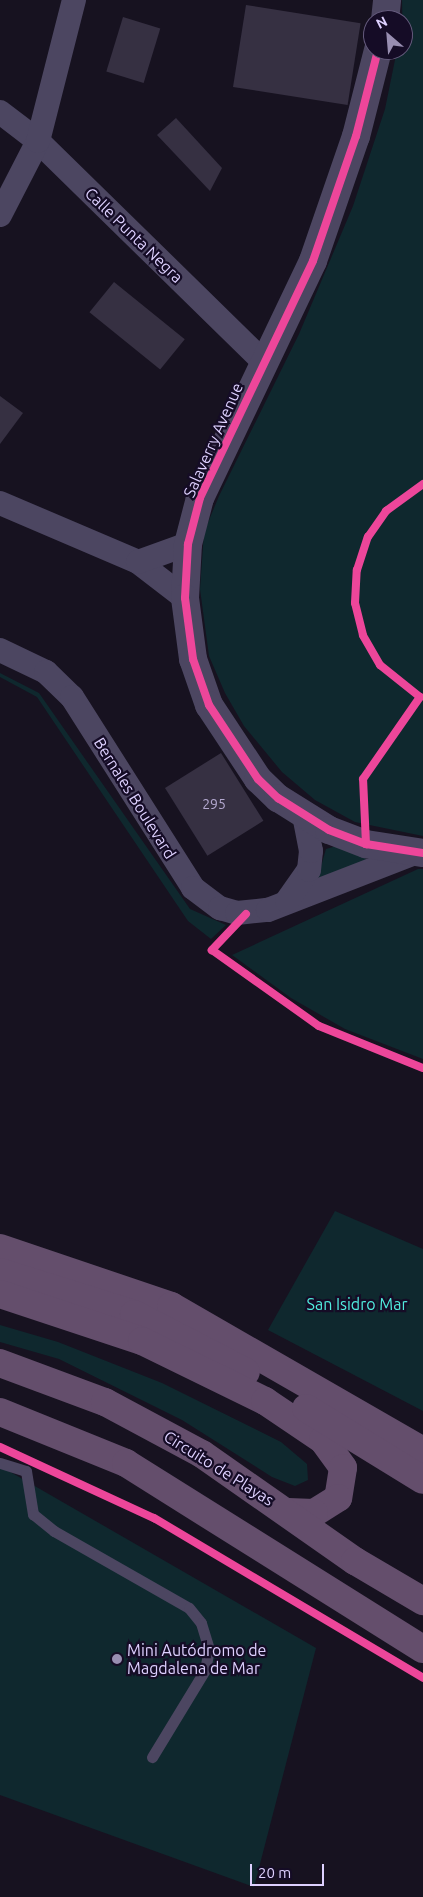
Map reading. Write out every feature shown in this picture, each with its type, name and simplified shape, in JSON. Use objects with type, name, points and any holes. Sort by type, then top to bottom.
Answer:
[{"type":"highway","points":[[0,1248],[171,1306],[423,1450]]},
{"type":"highway","points":[[0,1272],[134,1314],[172,1331],[423,1480]]},
{"type":"highway","points":[[0,1294],[142,1341],[265,1401],[323,1440],[343,1468],[338,1498],[314,1513],[288,1512]]},
{"type":"highway","name":"Circuito de Playas","points":[[0,1363],[105,1402],[202,1454],[288,1512],[355,1561],[423,1601]]},
{"type":"highway","points":[[0,1412],[126,1463],[423,1649]]},
{"type":"street","points":[[0,215],[38,141],[74,0]]},
{"type":"street","name":"Salaverry Avenue","points":[[375,60],[356,136],[313,261],[209,478],[188,544],[185,598],[193,659],[224,734],[258,779],[304,816],[366,844],[419,853]]},
{"type":"street","name":"Calle Punta Negra","points":[[0,112],[38,141],[265,363]]},
{"type":"street","points":[[0,503],[138,562],[185,598]]},
{"type":"street","points":[[138,562],[188,544]]},
{"type":"street","name":"Bernales Boulevard","points":[[0,650],[46,672],[72,697],[197,893],[237,913],[262,912],[419,853]]},
{"type":"street","points":[[283,903],[300,887],[309,870],[311,851],[304,816]]},
{"type":"lane","points":[[0,1463],[26,1471],[33,1514],[54,1532],[189,1608],[201,1623],[209,1649],[205,1670],[152,1757]]},
{"type":"green space","points":[[402,0],[423,0],[423,836],[355,822],[315,800],[282,772],[244,726],[225,693],[209,656],[200,589],[204,532],[219,496],[299,334],[353,206],[385,109],[395,60],[413,60],[413,10],[402,10]]},
{"type":"green space","points":[[0,673],[39,693],[190,909],[226,925],[211,939],[188,921],[37,697],[0,677]]},
{"type":"green space","points":[[336,846],[369,860],[317,880],[326,849]]},
{"type":"green space","points":[[418,869],[423,869],[423,1059],[345,1029],[291,998],[232,955]]},
{"type":"green space","name":"San Isidro Mar","points":[[335,1211],[423,1249],[423,1411],[268,1330]]},
{"type":"green space","points":[[0,1325],[58,1342],[162,1383],[281,1442],[307,1464],[308,1480],[295,1486],[272,1477],[182,1420],[59,1359],[0,1342]]},
{"type":"green space","points":[[0,1466],[316,1648],[254,1887],[0,1795]]},
{"type":"building","points":[[246,5],[361,23],[348,105],[233,87]]},
{"type":"building","points":[[123,17],[160,28],[144,83],[106,72]]},
{"type":"building","points":[[176,118],[222,168],[210,191],[157,135]]},
{"type":"building","points":[[114,282],[185,339],[160,370],[89,312]]},
{"type":"building","points":[[0,396],[23,413],[0,444]]},
{"type":"building","points":[[221,753],[263,821],[207,856],[165,788]]},
{"type":"cycle path","points":[[375,60],[356,136],[313,261],[200,498],[188,544],[185,598],[193,659],[209,705],[258,779],[278,798],[329,830],[366,844],[423,853]]},
{"type":"cycle path","points":[[366,844],[363,779],[420,697],[380,665],[363,635],[355,603],[357,570],[368,537],[386,511],[423,484]]},
{"type":"cycle path","points":[[246,914],[212,950],[319,1026],[423,1068]]},
{"type":"cycle path","points":[[0,1447],[154,1518],[423,1678]]},
{"type":"place","name":"Mini Autódromo de Magdalena de Mar","points":[[117,1659]]}]
